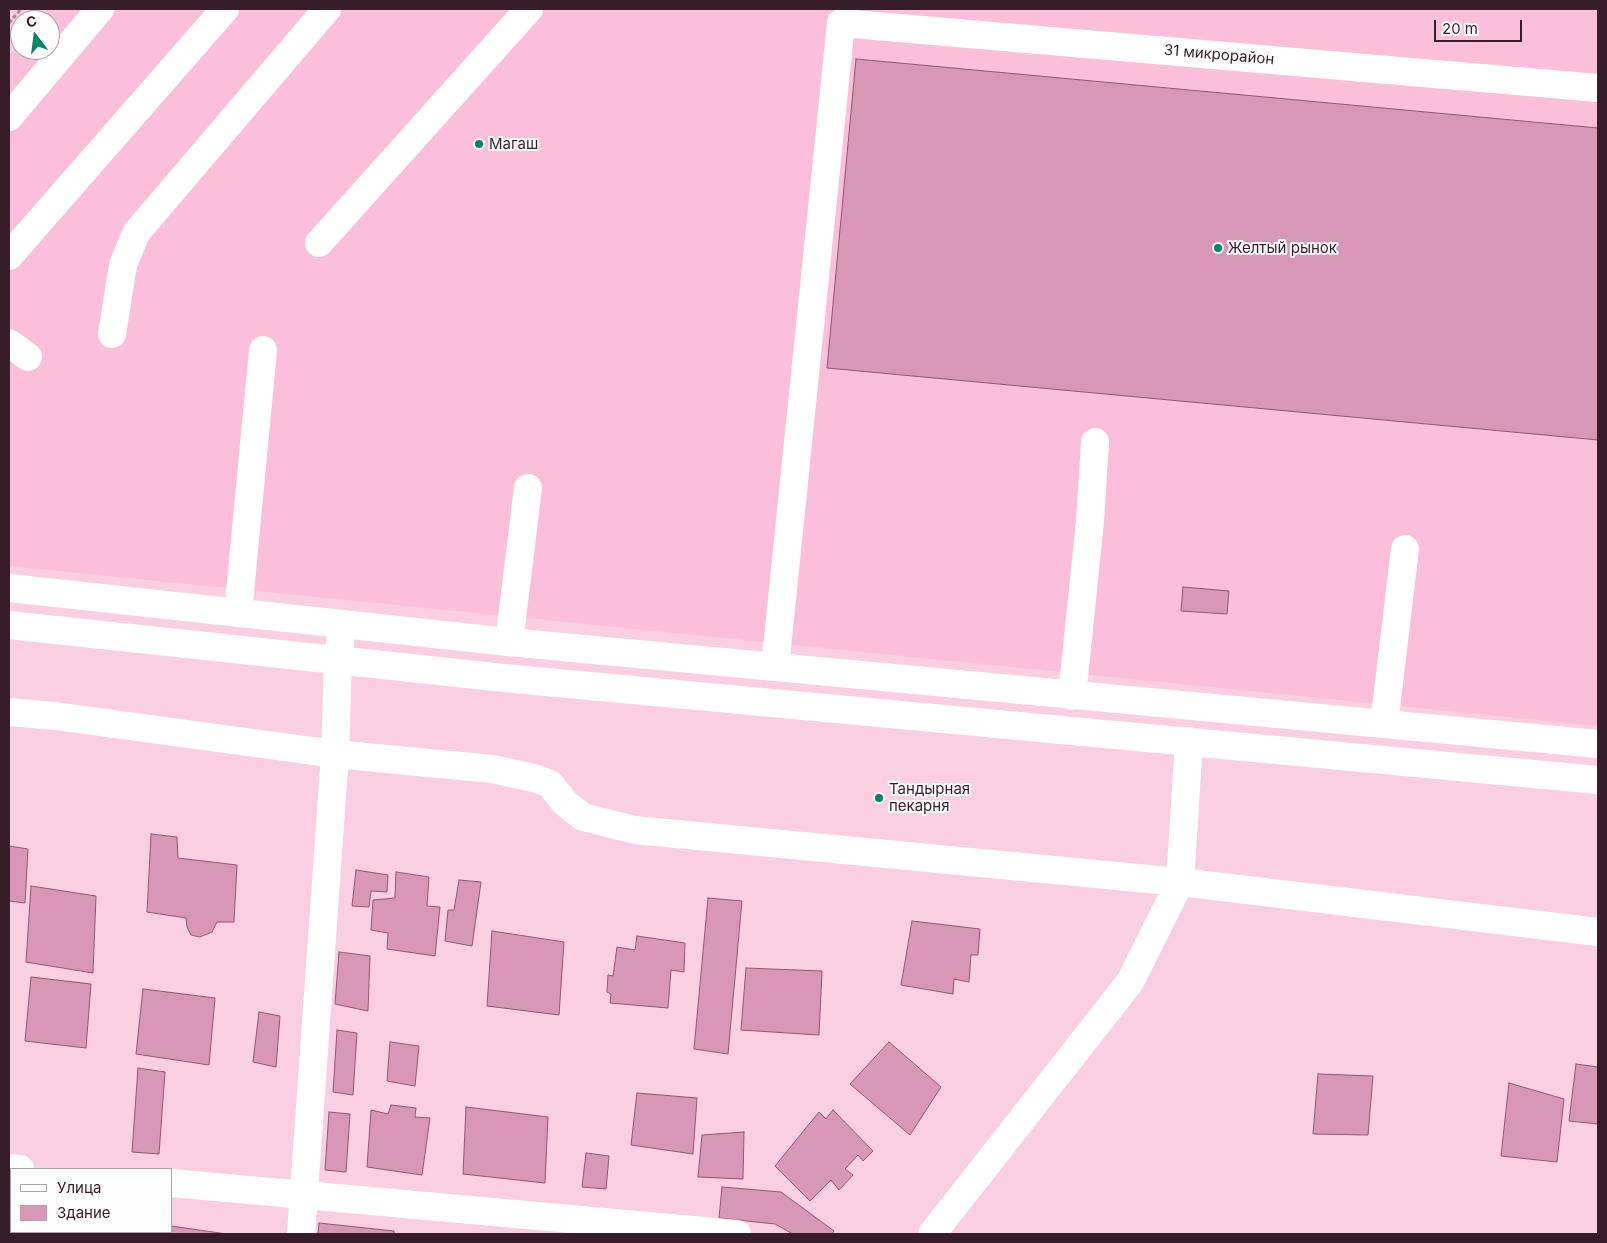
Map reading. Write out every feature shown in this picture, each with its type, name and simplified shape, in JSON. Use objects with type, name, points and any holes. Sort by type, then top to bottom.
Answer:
[{"type":"street","points":[[9,117],[100,9]]},
{"type":"street","points":[[9,256],[225,9]]},
{"type":"street","points":[[112,334],[123,265],[136,233],[327,9]]},
{"type":"street","points":[[319,243],[529,9]]},
{"type":"street","name":"31 микрорайон","points":[[775,667],[841,23],[1598,88]]},
{"type":"street","points":[[238,613],[263,350]]},
{"type":"street","points":[[1072,696],[1090,521],[1095,442]]},
{"type":"street","points":[[509,642],[528,488]]},
{"type":"street","points":[[1384,724],[1405,549]]},
{"type":"street","points":[[9,588],[509,642],[1598,744]]},
{"type":"street","points":[[301,1234],[336,754],[338,661],[342,624]]},
{"type":"street","points":[[9,626],[338,661],[1598,780]]},
{"type":"street","points":[[9,712],[55,716],[336,754],[492,769],[534,778],[550,784],[565,802],[583,817],[635,830],[1180,882],[1598,932]]},
{"type":"street","points":[[932,1234],[1130,982],[1180,882],[1189,741]]},
{"type":"street","points":[[172,1183],[737,1234]]},
{"type":"path","points":[[9,23],[21,9]]},
{"type":"shaded area","points":[[1598,9],[1598,726],[9,566],[9,56],[10,55],[10,60],[60,60],[60,10],[47,10]]},
{"type":"building","name":"Желтый рынок","points":[[856,59],[1598,128],[1598,440],[827,368]]},
{"type":"building","points":[[1183,587],[1229,591],[1227,614],[1181,611]]},
{"type":"building","points":[[151,834],[177,837],[178,858],[237,865],[234,922],[217,922],[212,932],[200,937],[191,935],[187,927],[186,918],[147,912]]},
{"type":"building","points":[[9,846],[28,849],[25,903],[9,901]]},
{"type":"building","points":[[356,870],[388,875],[387,892],[371,891],[369,907],[352,906]]},
{"type":"building","points":[[396,872],[429,877],[427,906],[440,907],[435,956],[387,949],[388,933],[371,930],[373,900],[395,898]]},
{"type":"building","points":[[459,880],[481,882],[472,946],[445,941],[448,910],[454,910]]},
{"type":"building","points":[[31,886],[96,896],[93,973],[26,962]]},
{"type":"building","points":[[708,898],[742,901],[728,1054],[694,1049]]},
{"type":"building","points":[[912,921],[980,929],[978,955],[971,955],[969,982],[954,979],[953,994],[901,985]]},
{"type":"building","points":[[492,931],[564,942],[559,1015],[487,1006]]},
{"type":"building","points":[[637,936],[685,943],[684,972],[671,970],[668,1008],[610,1003],[611,994],[607,992],[608,975],[613,976],[617,947],[635,950]]},
{"type":"building","points":[[339,952],[370,956],[368,1011],[335,1004]]},
{"type":"building","points":[[746,968],[822,971],[819,1035],[741,1030]]},
{"type":"building","points":[[31,977],[91,984],[86,1048],[25,1041]]},
{"type":"building","points":[[143,989],[215,998],[209,1065],[136,1054]]},
{"type":"building","points":[[259,1012],[280,1016],[276,1067],[253,1062]]},
{"type":"building","points":[[337,1030],[357,1033],[353,1095],[333,1092]]},
{"type":"building","points":[[390,1042],[419,1046],[415,1086],[387,1081]]},
{"type":"building","points":[[889,1042],[941,1087],[910,1135],[850,1084]]},
{"type":"building","points":[[1576,1064],[1598,1067],[1598,1124],[1569,1121]]},
{"type":"building","points":[[138,1068],[165,1072],[159,1154],[132,1152]]},
{"type":"building","points":[[1318,1074],[1373,1076],[1368,1135],[1313,1134]]},
{"type":"building","points":[[1509,1083],[1564,1099],[1557,1162],[1501,1156]]},
{"type":"building","points":[[637,1093],[697,1098],[693,1154],[631,1145]]},
{"type":"building","points":[[391,1105],[416,1108],[415,1117],[430,1118],[422,1175],[367,1167],[371,1110],[388,1114]]},
{"type":"building","points":[[466,1107],[548,1117],[545,1183],[463,1174]]},
{"type":"building","points":[[833,1110],[873,1151],[863,1161],[858,1155],[845,1169],[853,1175],[839,1190],[831,1180],[810,1201],[775,1166],[819,1112],[826,1119]]},
{"type":"building","points":[[329,1112],[350,1114],[346,1172],[325,1170]]},
{"type":"building","points":[[744,1132],[743,1179],[698,1177],[702,1135]]},
{"type":"building","points":[[586,1153],[609,1156],[606,1189],[582,1187]]},
{"type":"building","points":[[722,1187],[781,1192],[834,1231],[832,1234],[793,1234],[775,1224],[719,1218]]},
{"type":"building","points":[[319,1223],[394,1231],[394,1234],[318,1234]]},
{"type":"building","points":[[172,1226],[227,1234],[161,1234],[172,1233]]},
{"type":"place","name":"Магаш","points":[[479,144]]},
{"type":"place","name":"Желтый рынок","points":[[1218,248]]},
{"type":"place","name":"Тандырная пекарня","points":[[879,798]]}]
